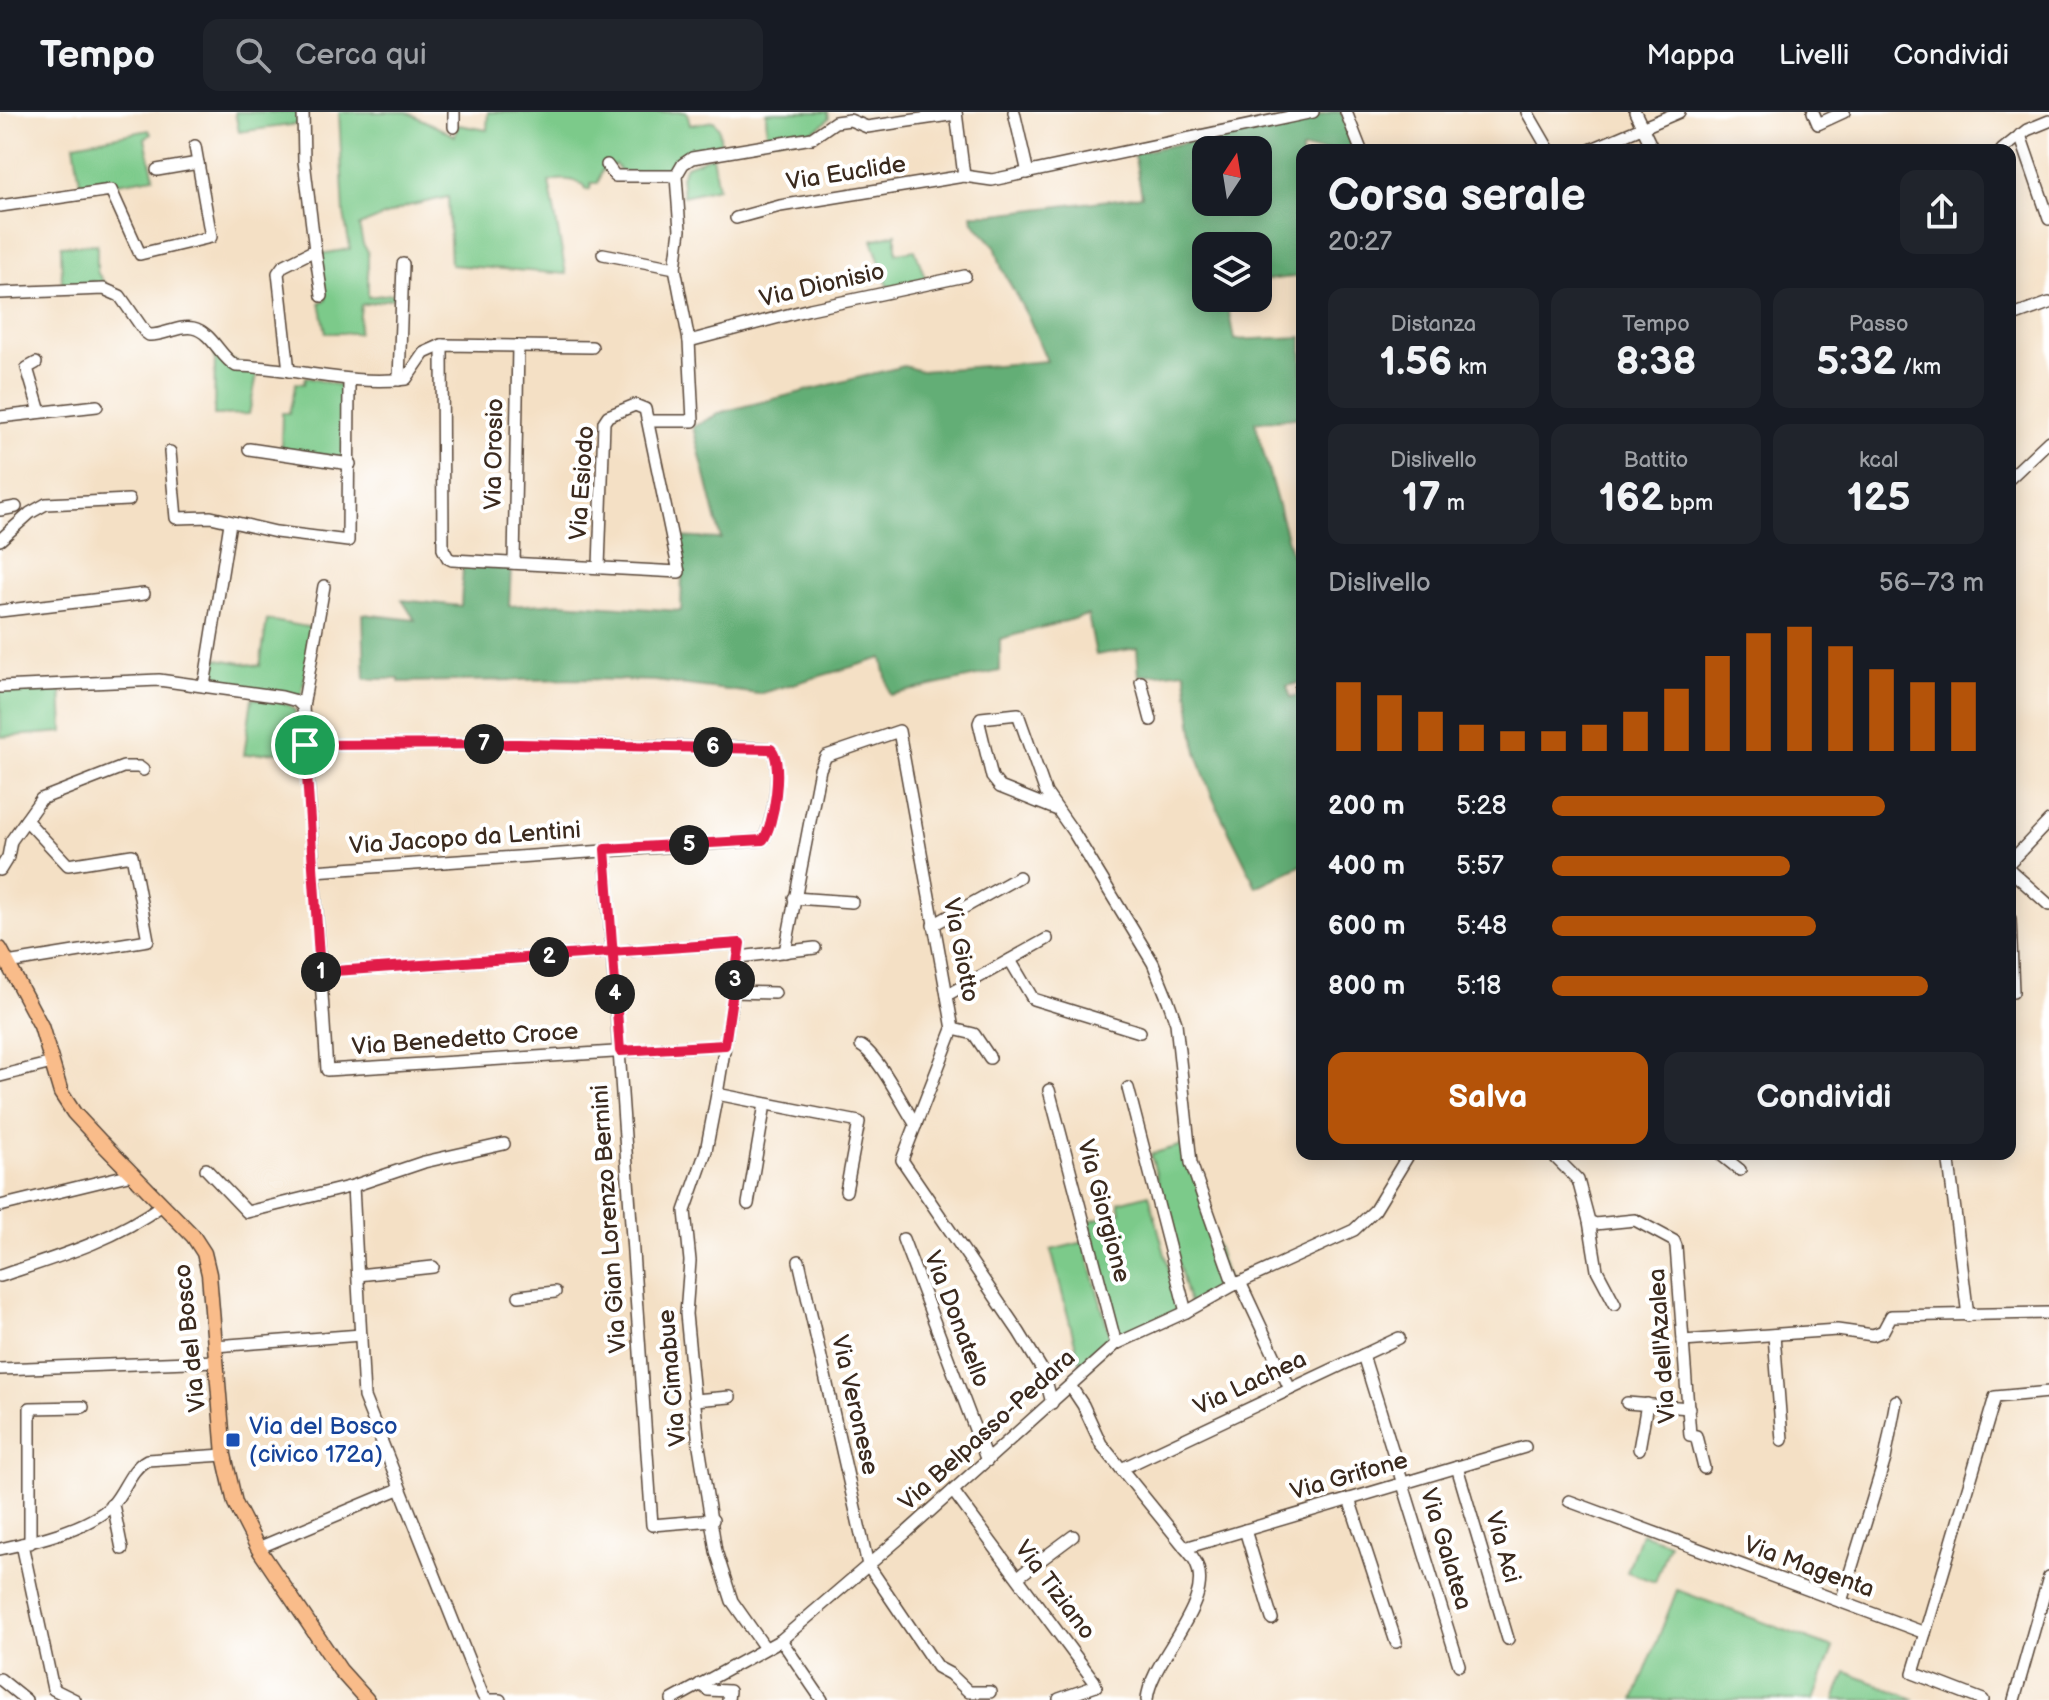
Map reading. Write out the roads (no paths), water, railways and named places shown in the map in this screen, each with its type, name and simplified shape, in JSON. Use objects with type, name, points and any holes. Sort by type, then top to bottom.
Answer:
[{"type":"main road","name":"Via del Bosco","points":[[4,956],[41,1026],[61,1093],[74,1113],[193,1236],[207,1261],[224,1455],[235,1503],[258,1548],[340,1670],[367,1700]]},
{"type":"street","points":[[303,112],[304,161],[322,296]]},
{"type":"street","points":[[454,112],[454,127]]},
{"type":"street","points":[[1014,112],[1028,173]]},
{"type":"street","name":"Via Euclide","points":[[736,218],[780,206],[964,176],[992,180],[1313,112]]},
{"type":"street","points":[[1346,112],[1359,144]]},
{"type":"street","points":[[1527,112],[1546,144]]},
{"type":"street","points":[[1635,112],[1650,144]]},
{"type":"street","points":[[1813,112],[1818,124],[1844,112]]},
{"type":"street","points":[[442,345],[443,549],[452,560],[679,572],[648,421],[693,421],[689,341],[675,268],[680,230],[676,176],[683,164],[697,156],[812,138],[835,122],[859,118],[867,127],[956,113],[964,176]]},
{"type":"street","points":[[1604,144],[1673,113]]},
{"type":"street","points":[[2009,144],[2049,121]]},
{"type":"street","points":[[2020,135],[2049,219]]},
{"type":"street","points":[[0,206],[111,190],[140,254],[211,237],[195,146]]},
{"type":"street","points":[[157,170],[198,163]]},
{"type":"street","points":[[607,165],[615,176],[676,176]]},
{"type":"street","points":[[289,371],[278,273],[283,266],[315,250]]},
{"type":"street","points":[[603,254],[675,268]]},
{"type":"street","points":[[399,380],[403,264]]},
{"type":"street","name":"Via Dionisio","points":[[689,341],[810,309],[965,276]]},
{"type":"street","points":[[0,293],[104,289],[120,296],[149,335],[194,328],[205,334],[229,363],[236,366],[349,381],[399,380],[409,376],[424,353],[442,345],[592,347]]},
{"type":"street","points":[[2016,315],[2049,303]]},
{"type":"street","name":"Via Orosio","points":[[514,563],[518,346]]},
{"type":"street","points":[[36,363],[27,368],[40,412]]},
{"type":"street","points":[[170,452],[176,518],[211,517],[309,538],[348,541],[349,381]]},
{"type":"street","name":"Via Esiodo","points":[[599,567],[604,422],[608,416],[635,405],[645,409],[648,421]]},
{"type":"street","points":[[0,417],[97,406]]},
{"type":"street","points":[[2016,472],[2049,441]]},
{"type":"street","points":[[249,449],[350,464]]},
{"type":"street","points":[[0,540],[30,513],[46,504],[129,500]]},
{"type":"street","points":[[0,510],[16,507]]},
{"type":"street","points":[[204,686],[230,523]]},
{"type":"street","points":[[324,586],[303,707],[320,972],[740,943],[717,1094],[859,1122],[846,1191]]},
{"type":"street","points":[[0,611],[144,594]]},
{"type":"street","points":[[0,687],[159,680],[290,699],[303,707]]},
{"type":"street","points":[[1141,682],[1151,720]]},
{"type":"street","points":[[1055,809],[1000,787],[992,777],[979,723],[981,718],[1018,714],[1046,793],[1153,963],[1176,1023],[1191,1163],[1237,1284],[1290,1389]]},
{"type":"street","name":"Via Giotto","points":[[785,952],[820,769],[826,756],[899,731],[953,1029],[902,1160],[1019,1332],[1044,1373],[1052,1403]]},
{"type":"street","name":"Via Jacopo da Lentini","points":[[305,745],[519,744],[771,749],[777,759],[778,776],[768,831],[763,840],[314,871]]},
{"type":"street","points":[[0,870],[8,857],[11,841],[41,799],[123,767],[143,770]]},
{"type":"street","points":[[4,956],[148,940],[132,855],[68,865],[26,820]]},
{"type":"street","points":[[2016,856],[2049,821]]},
{"type":"street","name":"Via Gian Lorenzo Bernini","points":[[605,849],[652,1525],[713,1520]]},
{"type":"street","points":[[2016,875],[2049,905]]},
{"type":"street","points":[[933,925],[1019,877]]},
{"type":"street","points":[[794,898],[852,902]]},
{"type":"street","points":[[947,995],[1047,939]]},
{"type":"street","points":[[739,957],[815,948]]},
{"type":"street","points":[[1010,960],[1033,999],[1140,1032]]},
{"type":"street","name":"Via Benedetto Croce","points":[[320,972],[327,1070],[725,1045]]},
{"type":"street","points":[[733,992],[775,993]]},
{"type":"street","points":[[953,1029],[974,1034],[990,1058]]},
{"type":"street","points":[[861,1046],[868,1050],[882,1070],[916,1125]]},
{"type":"street","points":[[0,1076],[52,1063]]},
{"type":"street","points":[[1128,1088],[1186,1312]]},
{"type":"street","name":"Via Giorgione","points":[[1049,1090],[1116,1344]]},
{"type":"street","name":"Via Cimabue","points":[[717,1094],[706,1151],[685,1211],[690,1261],[686,1314],[699,1446],[716,1551],[732,1601],[765,1648]]},
{"type":"street","points":[[748,1204],[765,1104]]},
{"type":"street","points":[[206,1169],[247,1212],[353,1186],[424,1162],[504,1144]]},
{"type":"street","name":"Via Belpasso-Pedara","points":[[672,1700],[781,1640],[1071,1387],[1116,1344],[1354,1230],[1375,1210],[1405,1160]]},
{"type":"street","points":[[1558,1160],[1578,1180],[1597,1270],[1615,1304]]},
{"type":"street","points":[[1728,1160],[1740,1170]]},
{"type":"street","points":[[1949,1160],[1968,1316]]},
{"type":"street","points":[[0,1206],[132,1174]]},
{"type":"street","points":[[353,1186],[364,1397],[483,1696],[488,1700],[500,1700]]},
{"type":"street","points":[[0,1276],[103,1240],[141,1221],[162,1205]]},
{"type":"street","name":"Via dell'Azalea","points":[[1589,1221],[1595,1224],[1635,1220],[1674,1241],[1690,1435],[1696,1436],[1704,1468]]},
{"type":"street","name":"Via Donatello","points":[[903,1239],[987,1461]]},
{"type":"street","name":"Via Veronese","points":[[799,1261],[868,1565],[937,1667],[950,1674],[969,1692],[990,1692]]},
{"type":"street","points":[[358,1275],[433,1267]]},
{"type":"street","points":[[519,1296],[555,1292]]},
{"type":"street","points":[[1683,1341],[1837,1330],[1873,1335],[1883,1331],[1891,1316],[2049,1313]]},
{"type":"street","points":[[0,1369],[215,1354],[361,1335]]},
{"type":"street","points":[[1774,1335],[1782,1440]]},
{"type":"street","name":"Via Lachea","points":[[1121,1469],[1399,1338]]},
{"type":"street","name":"Via Galatea","points":[[1363,1355],[1459,1665]]},
{"type":"street","points":[[1071,1387],[1101,1444],[1198,1566],[1198,1589],[1170,1652],[1153,1677],[1147,1700]]},
{"type":"street","points":[[1983,1700],[1913,1673],[1995,1397],[2049,1392]]},
{"type":"street","points":[[694,1400],[730,1397]]},
{"type":"street","points":[[1841,1602],[1885,1459],[1896,1401]]},
{"type":"street","points":[[1627,1403],[1689,1408]]},
{"type":"street","points":[[1639,1449],[1647,1404]]},
{"type":"street","points":[[75,1700],[53,1689],[26,1544],[30,1408],[83,1407]]},
{"type":"street","name":"Via Grifone","points":[[1185,1548],[1525,1447]]},
{"type":"street","points":[[0,1549],[26,1544],[82,1523],[111,1505],[137,1468],[147,1460],[224,1455]]},
{"type":"street","name":"Via Aci","points":[[1457,1467],[1508,1639]]},
{"type":"street","points":[[258,1548],[399,1489]]},
{"type":"street","name":"Via Tiziano","points":[[953,1491],[1094,1681],[1096,1686],[1059,1699]]},
{"type":"street","points":[[1349,1499],[1396,1642]]},
{"type":"street","name":"Via Magenta","points":[[1569,1501],[1925,1633]]},
{"type":"street","points":[[111,1505],[122,1549]]},
{"type":"street","points":[[1245,1530],[1272,1619]]},
{"type":"street","points":[[1018,1577],[1073,1536]]},
{"type":"street","points":[[2014,1700],[2049,1577]]},
{"type":"street","points":[[781,1640],[822,1700]]},
{"type":"street","points":[[0,1679],[26,1700]]},
{"type":"street","points":[[700,1684],[708,1690],[729,1691],[728,1700]]},
{"type":"place","name":"Via del Bosco (civico 172a)","points":[[233,1440]]}]
